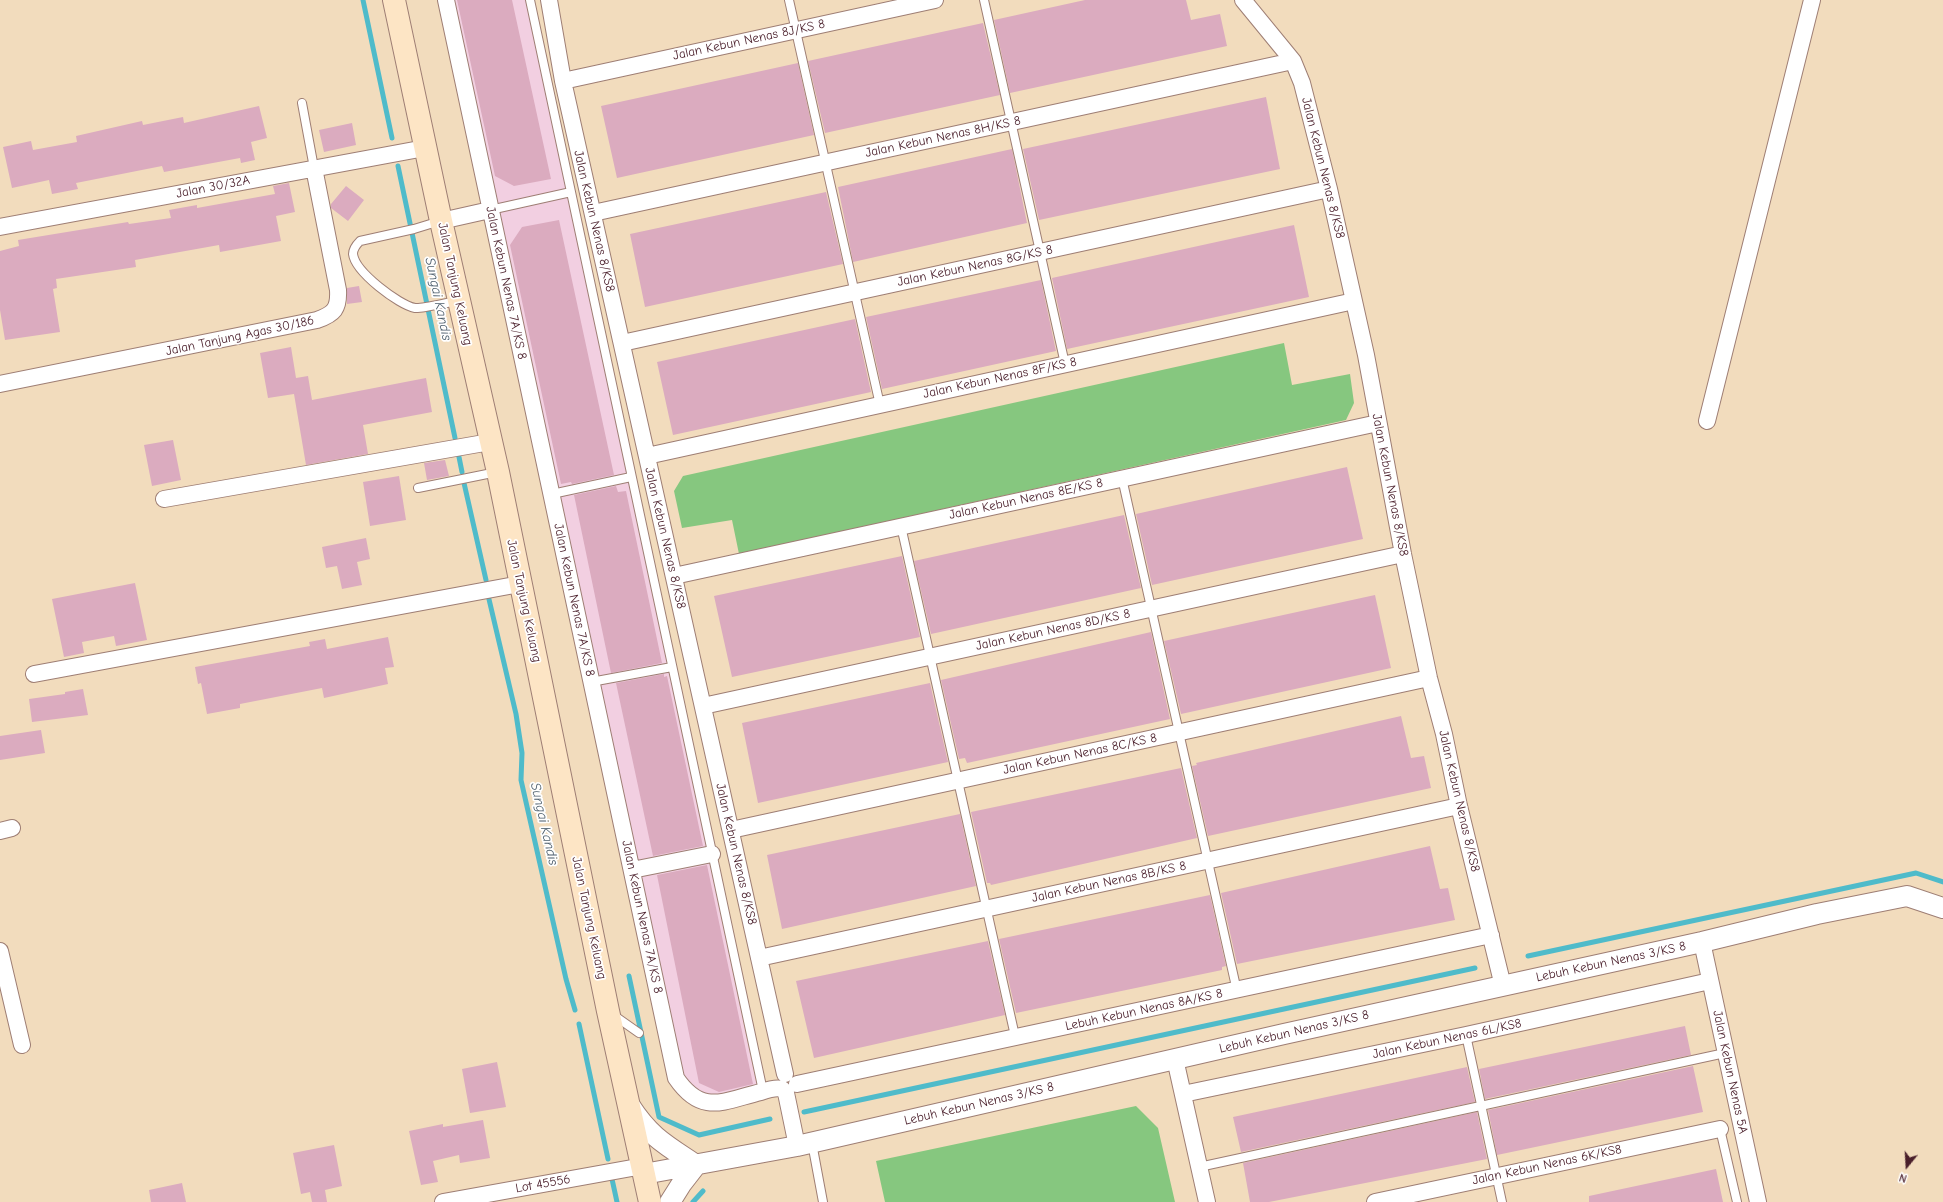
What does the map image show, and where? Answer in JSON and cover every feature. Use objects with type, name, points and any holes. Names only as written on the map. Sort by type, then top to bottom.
[{"type":"main road","name":"Jalan Tanjung Keluang","points":[[394,0],[441,221],[448,302],[498,472],[608,1011],[650,1202]]},
{"type":"street","name":"Jalan Kebun Nenas 7A/KS 8","points":[[446,0],[676,1078],[682,1087],[700,1102],[716,1104],[790,1084]]},
{"type":"street","name":"Jalan Kebun Nenas 8/KS8","points":[[549,0],[563,81],[759,958],[804,1144]]},
{"type":"street","name":"Jalan Kebun Nenas 8J/KS 8","points":[[563,81],[935,0]]},
{"type":"street","name":"Jalan Kebun Nenas 8/KS8","points":[[1243,0],[1292,61],[1302,83],[1329,189],[1366,355],[1403,554],[1429,678],[1444,734],[1459,806],[1503,986]]},
{"type":"street","points":[[1707,421],[1812,0]]},
{"type":"street","name":"Jalan Kebun Nenas 8H/KS 8","points":[[593,213],[1292,61]]},
{"type":"street","name":"Jalan 30/32A","points":[[0,227],[425,148]]},
{"type":"street","name":"Jalan Tanjung Agas 30/186","points":[[0,384],[317,320],[329,316],[338,304],[338,290],[314,168]]},
{"type":"street","name":"Jalan Kebun Nenas 8G/KS 8","points":[[622,343],[1329,189]]},
{"type":"street","points":[[441,221],[490,210]]},
{"type":"street","name":"Jalan Kebun Nenas 8F/KS 8","points":[[647,456],[1354,301]]},
{"type":"street","name":"Jalan Kebun Nenas 8E/KS 8","points":[[674,576],[1378,423]]},
{"type":"street","points":[[164,499],[490,442]]},
{"type":"street","name":"Jalan Kebun Nenas 8D/KS 8","points":[[703,706],[1403,554]]},
{"type":"street","points":[[34,674],[520,584]]},
{"type":"street","name":"Jalan Kebun Nenas 8C/KS 8","points":[[731,830],[1429,678]]},
{"type":"street","name":"Jalan Kebun Nenas 8B/KS 8","points":[[759,958],[1459,806]]},
{"type":"street","points":[[632,870],[712,854]]},
{"type":"street","name":"Lebuh Kebun Nenas 3/KS 8","points":[[644,1170],[696,1165],[804,1144],[1174,1059],[1702,942],[1817,914],[1907,896],[1943,908]]},
{"type":"street","name":"Lebuh Kebun Nenas 8A/KS 8","points":[[790,1084],[1237,991],[1491,935]]},
{"type":"street","name":"Jalan Kebun Nenas 5A","points":[[1702,942],[1758,1202]]},
{"type":"street","points":[[0,951],[4,981],[22,1045]]},
{"type":"street","name":"Jalan Kebun Nenas 6L/KS8","points":[[1183,1094],[1466,1035],[1710,981]]},
{"type":"street","points":[[1174,1059],[1207,1202]]},
{"type":"street","points":[[630,1106],[642,1125],[651,1134],[696,1165],[670,1202]]},
{"type":"street","name":"Jalan Kebun Nenas 6K/KS8","points":[[1375,1202],[1720,1129]]},
{"type":"street","name":"Lot 45556","points":[[443,1202],[644,1170]]},
{"type":"lane","points":[[530,0],[763,1091]]},
{"type":"lane","points":[[789,0],[880,405]]},
{"type":"lane","points":[[984,0],[1065,364]]},
{"type":"lane","points":[[302,103],[314,168]]},
{"type":"lane","points":[[490,210],[571,192]]},
{"type":"lane","points":[[441,221],[414,229],[360,241],[355,246],[353,254],[356,263],[371,280],[404,305],[417,308],[448,302]]},
{"type":"lane","points":[[418,488],[498,472]]},
{"type":"lane","points":[[552,494],[632,477]]},
{"type":"lane","points":[[1122,478],[1237,991]]},
{"type":"lane","points":[[901,526],[1015,1036]]},
{"type":"lane","points":[[592,682],[672,667]]},
{"type":"lane","points":[[608,1011],[639,1033]]},
{"type":"lane","points":[[1466,1035],[1502,1202]]},
{"type":"lane","points":[[1199,1167],[1726,1053]]},
{"type":"lane","points":[[1720,1129],[1737,1202]]},
{"type":"lane","points":[[804,1144],[823,1202]]},
{"type":"shaded area","points":[[452,0],[526,0],[757,1086],[713,1098],[702,1096],[682,1075]]},
{"type":"green space","points":[[1284,343],[1292,385],[1350,374],[1354,403],[1346,420],[739,554],[732,520],[682,528],[674,491],[683,476]]},
{"type":"green space","points":[[1136,1106],[1158,1128],[1175,1202],[885,1202],[876,1161]]},
{"type":"building","points":[[457,0],[512,0],[551,179],[514,186],[495,176]]},
{"type":"building","points":[[1085,0],[1186,0],[1191,20],[1220,14],[1227,46],[1010,93],[994,20]]},
{"type":"building","points":[[983,23],[1000,95],[825,133],[808,61]]},
{"type":"building","points":[[798,63],[814,135],[617,178],[601,106]]},
{"type":"building","points":[[1266,97],[1280,169],[1039,220],[1023,149]]},
{"type":"building","points":[[259,106],[267,138],[251,142],[255,160],[241,163],[240,158],[164,172],[162,166],[76,183],[78,189],[52,194],[49,180],[12,188],[3,147],[31,141],[33,150],[77,142],[76,136],[142,121],[143,125],[183,117],[184,123]]},
{"type":"building","points":[[352,123],[356,145],[324,152],[319,130]]},
{"type":"building","points":[[1012,149],[1027,223],[853,262],[838,187]]},
{"type":"building","points":[[289,183],[295,212],[276,216],[281,241],[220,252],[219,245],[135,260],[136,267],[56,279],[57,288],[53,289],[60,332],[5,340],[0,310],[0,251],[19,246],[18,240],[128,222],[129,224],[171,218],[169,210],[197,205],[197,208],[275,194],[273,186]]},
{"type":"building","points":[[346,186],[364,200],[348,221],[331,208],[331,204]]},
{"type":"building","points":[[826,192],[843,264],[645,307],[630,234]]},
{"type":"building","points":[[559,220],[614,475],[572,484],[571,482],[561,484],[510,245],[522,227]]},
{"type":"building","points":[[1294,225],[1309,297],[1067,349],[1052,278]]},
{"type":"building","points":[[1041,280],[1056,351],[882,389],[866,317]]},
{"type":"building","points":[[359,286],[362,302],[347,304],[347,288]]},
{"type":"building","points":[[855,319],[871,392],[673,435],[657,362]]},
{"type":"building","points":[[291,347],[296,378],[308,376],[312,400],[426,378],[432,412],[363,425],[368,454],[306,465],[294,394],[268,398],[260,353]]},
{"type":"building","points":[[173,440],[181,480],[152,486],[144,445]]},
{"type":"building","points":[[445,460],[449,476],[427,480],[424,463]]},
{"type":"building","points":[[1347,467],[1363,539],[1152,585],[1136,514]]},
{"type":"building","points":[[399,476],[406,520],[370,526],[363,482]]},
{"type":"building","points":[[616,486],[618,492],[626,491],[662,663],[611,673],[574,495]]},
{"type":"building","points":[[1124,515],[1141,588],[931,634],[914,561]]},
{"type":"building","points":[[366,538],[370,559],[357,562],[362,585],[342,589],[337,566],[326,568],[322,547]]},
{"type":"building","points":[[902,556],[920,637],[732,677],[714,596]]},
{"type":"building","points":[[135,583],[147,640],[116,646],[114,636],[82,642],[84,653],[64,657],[52,599]]},
{"type":"building","points":[[1375,595],[1391,668],[1181,714],[1164,641]]},
{"type":"building","points":[[1151,632],[1170,719],[967,763],[965,758],[959,759],[941,680]]},
{"type":"building","points":[[388,637],[394,667],[385,668],[388,684],[324,698],[322,688],[240,704],[240,708],[207,714],[201,683],[198,684],[195,667],[310,646],[309,642],[325,639],[327,649]]},
{"type":"building","points":[[664,674],[664,677],[667,676],[703,846],[653,856],[616,683]]},
{"type":"building","points":[[930,683],[948,762],[758,803],[742,723]]},
{"type":"building","points":[[83,689],[88,715],[32,722],[29,699],[65,694],[65,692]]},
{"type":"building","points":[[1401,716],[1411,758],[1424,756],[1431,788],[1208,836],[1192,766],[1197,765],[1196,763]]},
{"type":"building","points":[[41,730],[45,753],[0,760],[0,736]]},
{"type":"building","points":[[1181,768],[1197,838],[991,885],[990,883],[987,883],[971,812]]},
{"type":"building","points":[[960,814],[976,886],[782,929],[767,855]]},
{"type":"building","points":[[1430,846],[1440,889],[1448,888],[1455,920],[1237,964],[1221,893]]},
{"type":"building","points":[[707,865],[753,1084],[719,1092],[699,1083],[657,875]]},
{"type":"building","points":[[1210,895],[1226,966],[1222,967],[1222,970],[1016,1013],[999,939]]},
{"type":"building","points":[[988,941],[1005,1015],[814,1058],[796,981]]},
{"type":"building","points":[[1685,1026],[1691,1055],[1485,1099],[1479,1069]]},
{"type":"building","points":[[497,1062],[506,1107],[470,1113],[462,1069]]},
{"type":"building","points":[[1693,1066],[1703,1112],[1497,1155],[1488,1110]]},
{"type":"building","points":[[1467,1067],[1475,1102],[1241,1152],[1233,1117]]},
{"type":"building","points":[[1477,1112],[1487,1159],[1269,1202],[1250,1202],[1243,1163]]},
{"type":"building","points":[[483,1120],[490,1158],[460,1163],[459,1155],[433,1161],[438,1182],[421,1185],[409,1131],[443,1124],[443,1127]]},
{"type":"building","points":[[334,1145],[342,1186],[325,1190],[327,1202],[312,1202],[310,1192],[301,1194],[293,1153]]},
{"type":"building","points":[[1716,1169],[1723,1202],[1589,1202],[1589,1196]]},
{"type":"building","points":[[182,1183],[186,1202],[151,1202],[149,1190]]},
{"type":"waterway","name":"Sungai Kandis","points":[[363,0],[392,138]]},
{"type":"waterway","name":"Sungai Kandis","points":[[398,166],[455,438]]},
{"type":"waterway","name":"Sungai Kandis","points":[[458,452],[462,472]]},
{"type":"waterway","name":"Sungai Kandis","points":[[464,483],[486,580]]},
{"type":"waterway","name":"Sungai Kandis","points":[[488,595],[516,714],[522,753],[521,780],[566,979],[575,1010]]},
{"type":"waterway","points":[[1528,956],[1916,873],[1943,882]]},
{"type":"waterway","points":[[804,1112],[1475,968]]},
{"type":"waterway","points":[[629,976],[659,1117],[699,1135],[770,1119]]},
{"type":"waterway","name":"Sungai Kandis","points":[[579,1024],[608,1159]]},
{"type":"waterway","name":"Sungai Kandis","points":[[612,1179],[617,1202]]},
{"type":"waterway","points":[[693,1202],[703,1191]]}]
